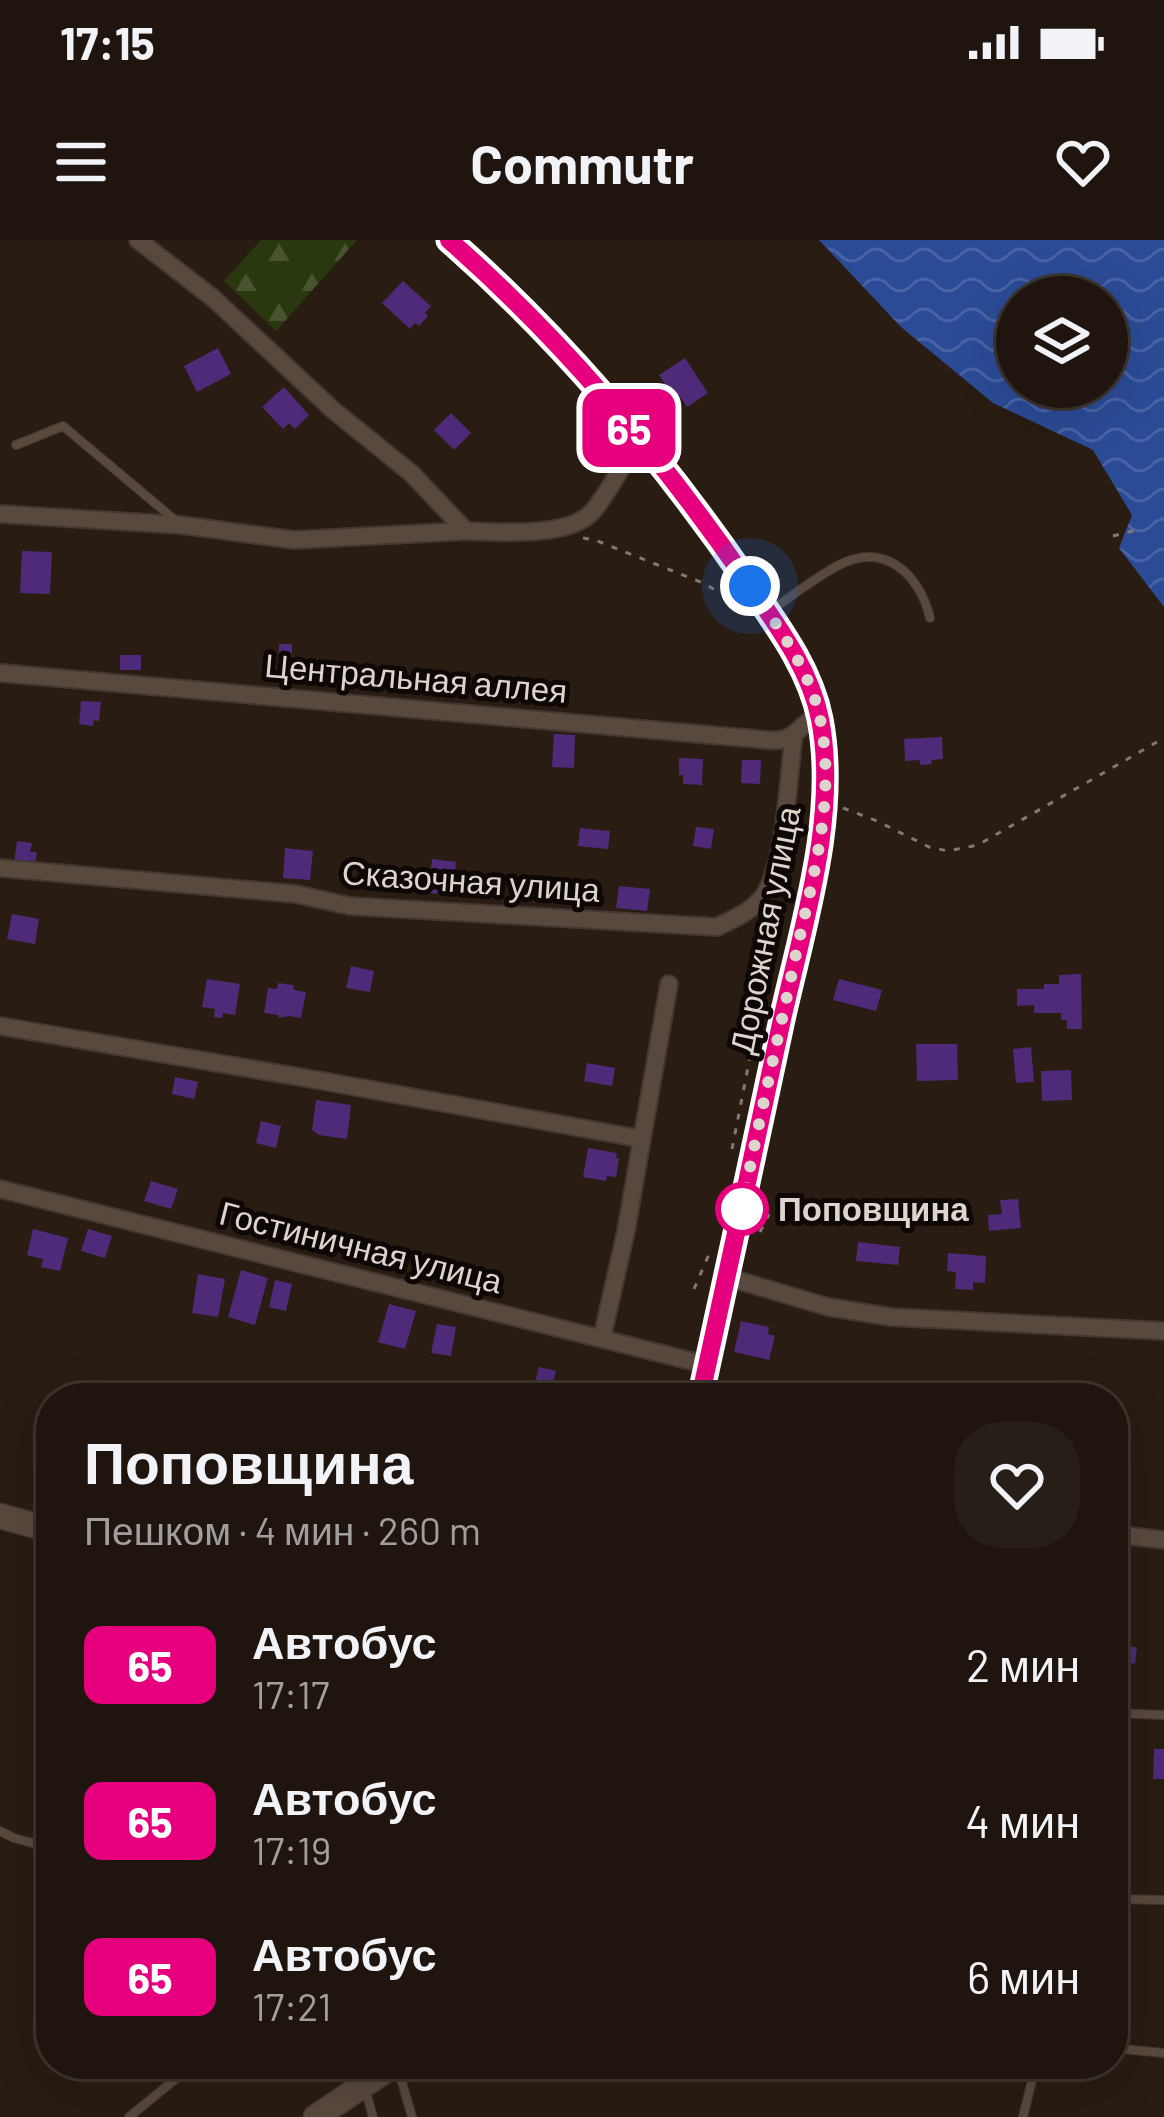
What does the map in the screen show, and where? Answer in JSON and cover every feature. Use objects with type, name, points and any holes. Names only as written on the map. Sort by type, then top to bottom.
[{"type":"main road","name":"Дорожная улица","points":[[449,240],[531,316],[640,440],[768,612],[801,666],[820,717],[825,799],[808,900],[703,1383]]},
{"type":"main road","points":[[0,1516],[36,1526]]},
{"type":"main road","points":[[316,2117],[373,2079]]},
{"type":"street","points":[[138,240],[213,298],[333,410],[411,473],[466,531]]},
{"type":"street","points":[[0,514],[181,525],[294,540],[540,532],[585,519],[640,440]]},
{"type":"street","name":"Центральная аллея","points":[[0,673],[757,739],[785,739],[794,734]]},
{"type":"street","points":[[794,734],[802,723],[820,717]]},
{"type":"street","name":"Сказочная улица","points":[[0,868],[296,894],[350,906],[717,927],[745,913],[764,896],[778,862],[794,734]]},
{"type":"street","points":[[602,1338],[626,1232],[669,984]]},
{"type":"street","points":[[0,1027],[642,1139]]},
{"type":"street","name":"Гостиничная улица","points":[[0,1189],[707,1365]]},
{"type":"street","points":[[727,1277],[829,1307],[891,1317],[1164,1331]]},
{"type":"street","points":[[1128,1536],[1164,1540]]},
{"type":"lane","points":[[16,445],[63,426],[181,525]]},
{"type":"lane","points":[[768,612],[839,565],[868,558],[907,572],[922,592],[930,618]]},
{"type":"lane","points":[[1128,1714],[1164,1715]]},
{"type":"lane","points":[[0,1831],[36,1844]]},
{"type":"lane","points":[[1128,1899],[1164,1900]]},
{"type":"lane","points":[[1128,2049],[1164,2053]]},
{"type":"lane","points":[[129,2117],[176,2079]]},
{"type":"lane","points":[[401,2079],[412,2117]]},
{"type":"lane","points":[[1023,2117],[1032,2079]]},
{"type":"lane","points":[[364,2085],[373,2117]]},
{"type":"path","points":[[1113,536],[1139,529]]},
{"type":"path","points":[[576,537],[595,540],[703,583],[740,604],[726,585]]},
{"type":"path","points":[[825,799],[929,847],[963,850],[1164,738]]},
{"type":"path","points":[[731,1153],[784,887]]},
{"type":"path","points":[[753,1244],[769,1214]]},
{"type":"path","points":[[694,1289],[716,1237]]},
{"type":"green space","points":[[261,240],[357,240],[276,331],[224,281]]},
{"type":"water","points":[[819,240],[1164,240],[1164,607],[1119,548],[1132,515],[1093,450],[1004,408],[1128,408],[1128,276],[996,276],[993,403],[901,327]]},
{"type":"building","points":[[403,281],[431,306],[419,326],[415,323],[410,329],[382,303]]},
{"type":"building","points":[[218,348],[231,374],[197,392],[184,366]]},
{"type":"building","points":[[685,358],[708,393],[687,407],[679,395],[674,398],[659,375]]},
{"type":"building","points":[[284,387],[309,415],[295,429],[289,423],[283,429],[262,407]]},
{"type":"building","points":[[451,413],[471,433],[454,450],[434,430]]},
{"type":"building","points":[[22,551],[52,552],[50,594],[20,593]]},
{"type":"building","points":[[279,644],[292,644],[292,669],[279,669]]},
{"type":"building","points":[[120,655],[141,655],[141,670],[120,670]]},
{"type":"building","points":[[81,701],[101,702],[99,721],[94,720],[93,726],[79,724]]},
{"type":"building","points":[[554,734],[575,735],[574,768],[552,767]]},
{"type":"building","points":[[942,737],[943,759],[920,765],[920,760],[905,761],[904,739]]},
{"type":"building","points":[[679,758],[703,759],[702,785],[683,784]]},
{"type":"building","points":[[742,760],[761,760],[760,784],[741,783]]},
{"type":"building","points":[[696,827],[714,829],[711,849],[693,846]]},
{"type":"building","points":[[580,828],[610,831],[608,849],[578,846]]},
{"type":"building","points":[[17,841],[32,843],[30,852],[37,852],[35,865],[14,863]]},
{"type":"building","points":[[285,848],[313,851],[310,880],[283,878]]},
{"type":"building","points":[[432,859],[456,862],[452,895],[428,893]]},
{"type":"building","points":[[619,886],[650,889],[647,911],[616,908]]},
{"type":"building","points":[[12,914],[39,919],[35,944],[7,939]]},
{"type":"building","points":[[351,966],[374,971],[370,992],[346,988]]},
{"type":"building","points":[[1081,974],[1082,1029],[1067,1029],[1061,1013],[1034,1013],[1034,1005],[1017,1006],[1017,989],[1044,989],[1044,984],[1059,984],[1059,975]]},
{"type":"building","points":[[207,979],[240,984],[235,1015],[214,1017],[215,1009],[202,1007]]},
{"type":"building","points":[[839,979],[882,990],[876,1011],[833,1000]]},
{"type":"building","points":[[278,983],[306,992],[301,1018],[264,1013],[268,988],[277,989]]},
{"type":"building","points":[[916,1044],[957,1044],[958,1080],[917,1081]]},
{"type":"building","points":[[1031,1047],[1034,1082],[1016,1083],[1013,1049]]},
{"type":"building","points":[[587,1063],[615,1068],[612,1086],[584,1081]]},
{"type":"building","points":[[1071,1070],[1072,1100],[1042,1101],[1041,1071]]},
{"type":"building","points":[[175,1077],[198,1082],[194,1099],[172,1094]]},
{"type":"building","points":[[316,1100],[351,1105],[347,1139],[312,1130]]},
{"type":"building","points":[[261,1121],[281,1126],[276,1148],[256,1143]]},
{"type":"building","points":[[588,1148],[617,1153],[616,1177],[607,1176],[606,1181],[583,1177]]},
{"type":"building","points":[[151,1181],[178,1189],[171,1209],[144,1201]]},
{"type":"building","points":[[1018,1199],[1021,1228],[989,1231],[988,1215],[1002,1214],[1000,1200]]},
{"type":"building","points":[[33,1229],[68,1238],[60,1271],[41,1267],[43,1259],[27,1255]]},
{"type":"building","points":[[88,1229],[112,1236],[105,1258],[81,1251]]},
{"type":"building","points":[[858,1242],[900,1247],[898,1265],[856,1261]]},
{"type":"building","points":[[948,1253],[986,1256],[985,1283],[973,1282],[973,1290],[955,1289],[956,1272],[947,1271]]},
{"type":"building","points":[[241,1270],[268,1278],[255,1325],[228,1317]]},
{"type":"building","points":[[198,1274],[225,1279],[218,1317],[192,1313]]},
{"type":"building","points":[[275,1280],[292,1284],[286,1311],[269,1307]]},
{"type":"building","points":[[389,1304],[416,1311],[405,1349],[378,1342]]},
{"type":"building","points":[[741,1321],[769,1327],[768,1334],[775,1336],[769,1360],[734,1352]]},
{"type":"building","points":[[437,1324],[456,1327],[451,1356],[431,1353]]},
{"type":"building","points":[[539,1367],[556,1371],[553,1383],[535,1383]]},
{"type":"building","points":[[1128,1646],[1137,1647],[1135,1664],[1131,1663],[1129,1683]]},
{"type":"building","points":[[1154,1749],[1164,1749],[1164,1779],[1153,1779]]},
{"type":"bus line","name":"65","points":[[449,240],[582,371],[697,513],[784,636],[808,681],[820,717],[826,771],[816,862],[703,1383]]},
{"type":"place","name":"Поповщина","points":[[742,1209]]},
{"type":"route","points":[[742,1209],[816,862],[826,771],[820,717],[808,681],[750,586]]}]
